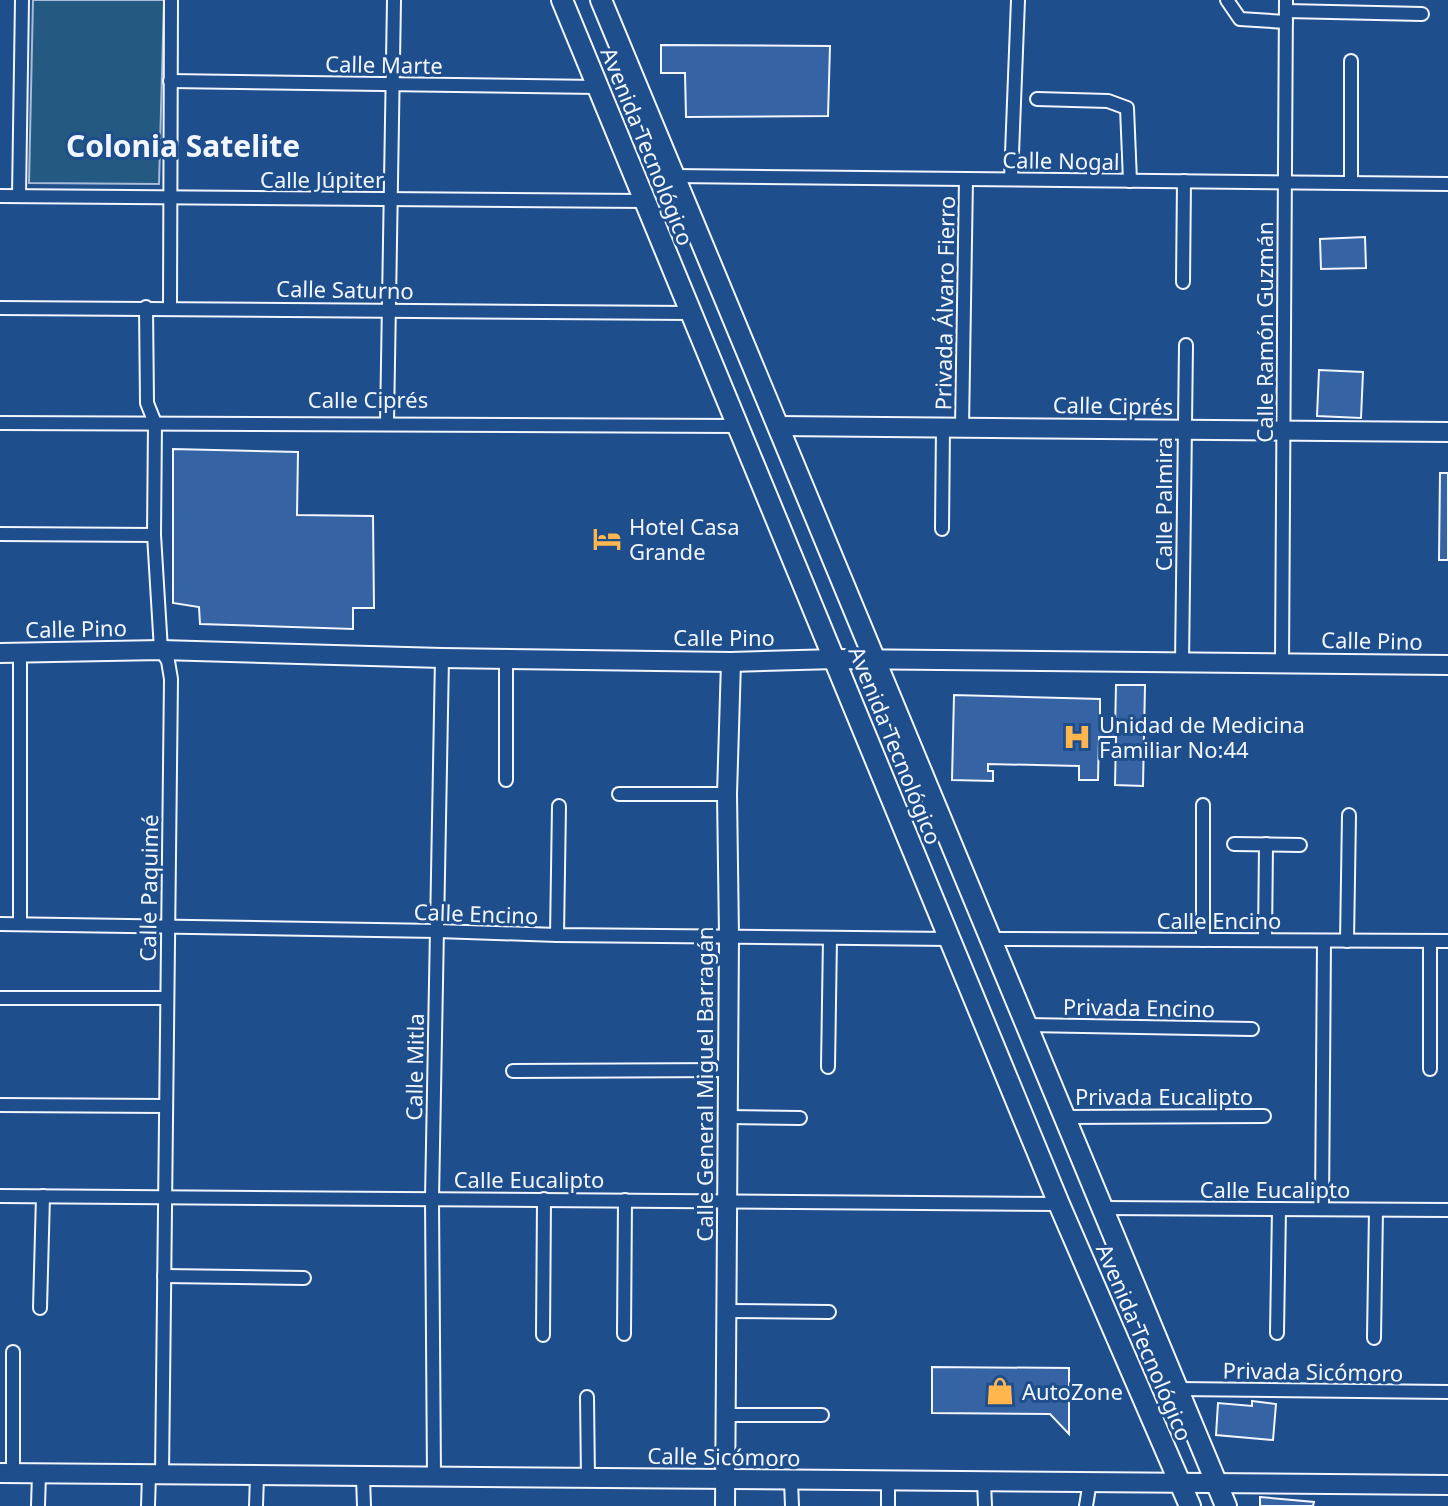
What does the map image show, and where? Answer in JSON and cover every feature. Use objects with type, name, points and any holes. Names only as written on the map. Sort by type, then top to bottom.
[{"type":"main road","name":"Avenida Tecnológico","points":[[562,0],[1059,1204],[1190,1506]]},
{"type":"main road","name":"Avenida Tecnológico","points":[[601,0],[1226,1506]]},
{"type":"street","points":[[19,196],[22,0]]},
{"type":"street","points":[[170,308],[171,0]]},
{"type":"street","points":[[387,423],[394,0]]},
{"type":"street","points":[[1011,179],[1018,0]]},
{"type":"street","points":[[1227,0],[1240,19],[1286,11],[1422,14]]},
{"type":"street","name":"Calle Ramón Guzmán","points":[[1282,663],[1286,11]]},
{"type":"street","points":[[1351,61],[1351,183]]},
{"type":"street","name":"Calle Marte","points":[[170,81],[598,87]]},
{"type":"street","points":[[1037,99],[1108,101],[1127,108],[1130,181]]},
{"type":"street","name":"Calle Nogal","points":[[674,176],[1448,184]]},
{"type":"street","name":"Privada Álvaro Fierro","points":[[942,529],[953,427],[966,179]]},
{"type":"street","points":[[1183,282],[1184,181]]},
{"type":"street","name":"Calle Júpiter","points":[[0,196],[644,201]]},
{"type":"street","name":"Calle Paquimé","points":[[146,307],[147,403],[155,423],[154,535],[161,650],[168,661],[171,679],[164,1276],[155,1475],[148,1506]]},
{"type":"street","name":"Calle Saturno","points":[[0,308],[690,313]]},
{"type":"street","name":"Calle Palmira","points":[[1182,663],[1186,345]]},
{"type":"street","name":"Calle Ciprés","points":[[0,423],[736,426]]},
{"type":"street","name":"Calle Ciprés","points":[[778,426],[1448,432]]},
{"type":"street","points":[[0,534],[154,535]]},
{"type":"street","name":"Calle Pino","points":[[0,653],[161,650],[731,662],[836,659],[1448,665]]},
{"type":"street","points":[[20,653],[20,924]]},
{"type":"street","name":"Calle Mitla","points":[[434,1477],[432,1199],[442,658]]},
{"type":"street","points":[[506,659],[506,780]]},
{"type":"street","name":"Calle General Miguel Barragán","points":[[725,1506],[729,1070],[727,794],[731,662]]},
{"type":"street","points":[[619,794],[727,794]]},
{"type":"street","points":[[1203,805],[1203,940]]},
{"type":"street","points":[[557,935],[559,806]]},
{"type":"street","points":[[1347,941],[1349,815]]},
{"type":"street","points":[[1234,844],[1300,845]]},
{"type":"street","points":[[1265,940],[1266,844]]},
{"type":"street","name":"Calle Encino","points":[[0,924],[950,939]]},
{"type":"street","points":[[828,1067],[830,938]]},
{"type":"street","name":"Calle Encino","points":[[991,939],[1448,941]]},
{"type":"street","points":[[1322,1209],[1324,941]]},
{"type":"street","points":[[1430,941],[1430,1069]]},
{"type":"street","points":[[0,998],[167,998]]},
{"type":"street","name":"Privada Encino","points":[[1027,1025],[1252,1029]]},
{"type":"street","points":[[513,1071],[729,1070]]},
{"type":"street","points":[[0,1105],[166,1106]]},
{"type":"street","name":"Privada Eucalipto","points":[[1064,1117],[1264,1116]]},
{"type":"street","points":[[728,1117],[800,1118]]},
{"type":"street","name":"Calle Eucalipto","points":[[0,1196],[1059,1204]]},
{"type":"street","points":[[40,1308],[43,1196]]},
{"type":"street","points":[[543,1335],[544,1199]]},
{"type":"street","points":[[624,1334],[625,1200]]},
{"type":"street","name":"Calle Eucalipto","points":[[1102,1208],[1448,1210]]},
{"type":"street","points":[[1277,1333],[1279,1209]]},
{"type":"street","points":[[1374,1338],[1376,1210]]},
{"type":"street","points":[[164,1276],[304,1278]]},
{"type":"street","points":[[727,1311],[829,1312]]},
{"type":"street","points":[[7,1473],[13,1352]]},
{"type":"street","name":"Privada Sicómoro","points":[[1177,1389],[1448,1392]]},
{"type":"street","points":[[587,1397],[588,1479]]},
{"type":"street","points":[[726,1415],[822,1415]]},
{"type":"street","name":"Calle Sicómoro","points":[[7,1473],[1448,1485]]},
{"type":"street","points":[[38,1506],[39,1474]]},
{"type":"street","points":[[256,1506],[257,1476]]},
{"type":"street","points":[[363,1477],[364,1506]]},
{"type":"street","points":[[791,1481],[792,1506]]},
{"type":"street","points":[[1086,1506],[1090,1481]]},
{"type":"street","points":[[888,1482],[888,1506]]},
{"type":"street","points":[[984,1482],[985,1506]]},
{"type":"shaded area","points":[[33,0],[164,0],[159,184],[29,183]]},
{"type":"building","points":[[661,45],[830,46],[828,116],[686,117],[685,73],[661,73]]},
{"type":"building","points":[[1365,237],[1366,268],[1321,269],[1320,239]]},
{"type":"building","points":[[1319,370],[1363,372],[1361,418],[1317,416]]},
{"type":"building","points":[[173,449],[298,452],[297,515],[373,516],[374,608],[353,608],[353,629],[200,624],[199,607],[173,603]]},
{"type":"building","points":[[1440,473],[1448,473],[1448,560],[1439,560]]},
{"type":"building","points":[[1116,685],[1145,685],[1143,786],[1115,785],[1116,737],[1099,737],[1098,780],[1079,780],[1079,766],[988,764],[988,771],[993,771],[993,781],[952,780],[954,695],[1100,699],[1100,731],[1115,732]]},
{"type":"building","name":"AutoZone","points":[[932,1367],[1069,1368],[1069,1434],[1050,1414],[932,1413]]},
{"type":"building","points":[[1252,1401],[1276,1404],[1273,1440],[1216,1435],[1218,1403],[1252,1406]]},
{"type":"building","points":[[1260,1497],[1314,1502],[1313,1506],[1260,1506]]},
{"type":"place","name":"Hotel Casa Grande","points":[[607,539]]},
{"type":"place","name":"Unidad de Medicina Familiar No:44","points":[[1077,737]]},
{"type":"place","name":"AutoZone","points":[[1000,1391]]},
{"type":"district","name":"Colonia Satelite","points":[[183,145]]}]
